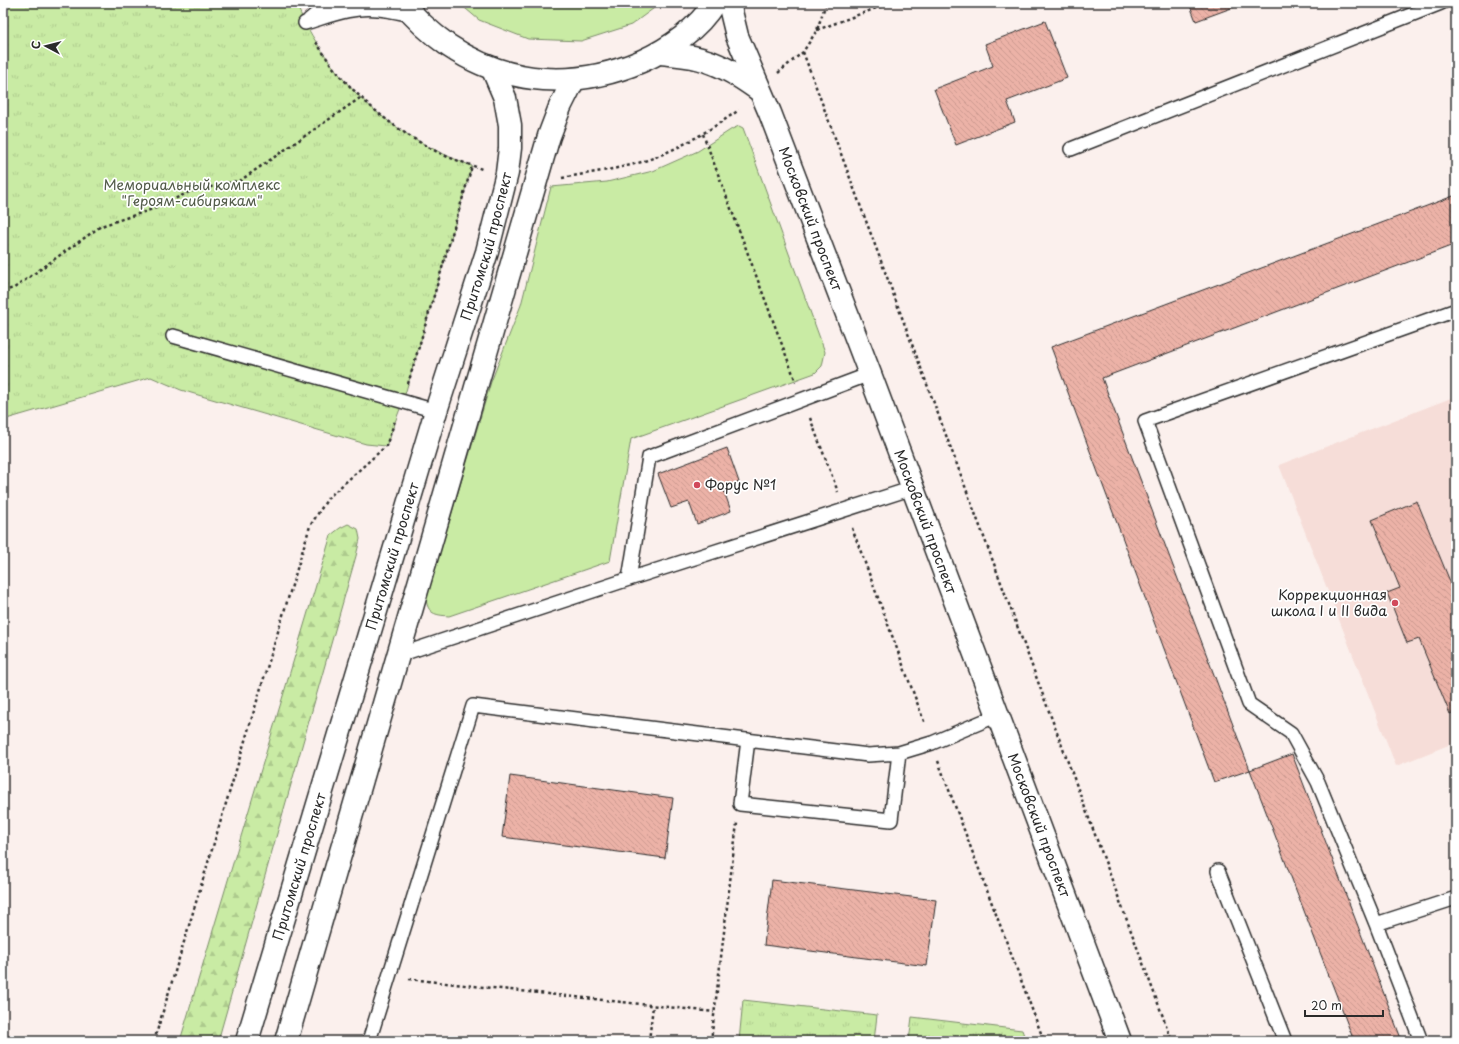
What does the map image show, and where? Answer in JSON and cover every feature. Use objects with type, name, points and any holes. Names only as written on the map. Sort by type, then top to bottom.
[{"type":"main road","points":[[408,9],[437,38],[463,55],[493,70],[521,77],[546,80],[574,79],[606,74],[660,53],[686,34],[709,11],[714,3]]},
{"type":"main road","name":"Московский проспект","points":[[729,3],[737,36],[770,113],[870,374],[1120,1041]]},
{"type":"main road","points":[[660,53],[685,56],[707,61],[731,72],[760,90]]},
{"type":"main road","name":"Притомский проспект","points":[[247,1041],[436,412],[486,252],[507,173],[510,148],[510,125],[505,98],[493,70]]},
{"type":"main road","points":[[286,1041],[549,136],[560,107],[574,79]]},
{"type":"lane","points":[[329,3],[305,23],[343,11],[360,9],[408,9]]},
{"type":"lane","points":[[1071,149],[1440,3]]},
{"type":"lane","points":[[1421,1041],[1376,924],[1318,782],[1292,733],[1249,704],[1145,421],[1456,310]]},
{"type":"lane","points":[[173,336],[436,412]]},
{"type":"lane","points":[[630,579],[649,457],[870,374]]},
{"type":"lane","points":[[399,655],[913,488]]},
{"type":"lane","points":[[369,1041],[473,706],[868,755],[899,753],[932,743],[998,715]]},
{"type":"lane","points":[[748,740],[740,804],[891,820],[899,753]]},
{"type":"lane","points":[[1218,871],[1285,1041]]},
{"type":"lane","points":[[1376,924],[1456,898]]},
{"type":"path","points":[[776,75],[803,52],[817,30],[826,3]]},
{"type":"path","points":[[817,30],[890,3]]},
{"type":"path","points":[[316,42],[336,71],[360,98],[387,121],[417,141],[448,157],[482,169]]},
{"type":"path","points":[[803,52],[1172,1041]]},
{"type":"path","points":[[3,291],[14,288],[101,226],[156,208],[189,192],[241,180],[360,98]]},
{"type":"path","points":[[556,179],[639,162],[674,149],[703,134],[739,110]]},
{"type":"path","points":[[703,134],[1044,1041]]},
{"type":"path","points":[[154,1041],[310,526],[328,498],[386,446],[402,401],[472,166]]},
{"type":"path","points":[[711,1041],[740,804]]},
{"type":"path","points":[[389,977],[714,1012]]},
{"type":"path","points":[[649,1041],[653,1006]]},
{"type":"shaded area","name":"Коррекционная школа I и II вида","points":[[1456,396],[1456,742],[1396,766],[1279,465]]},
{"type":"green space","name":"Мемориальный комплекс \"Героям-сибирякам\"","points":[[3,3],[296,3],[308,29],[324,54],[338,73],[371,107],[408,135],[450,157],[472,166],[403,401],[386,446],[366,444],[181,390],[151,377],[3,420]]},
{"type":"green space","points":[[459,3],[661,3],[631,25],[581,41],[528,39],[479,20]]},
{"type":"green space","points":[[739,126],[743,128],[825,352],[822,366],[815,373],[631,439],[610,561],[449,616],[433,613],[428,608],[426,599],[491,382],[521,305],[551,187],[607,182],[653,171],[698,151]]},
{"type":"green space","points":[[348,524],[358,529],[360,539],[356,556],[218,1041],[180,1041],[331,535]]},
{"type":"green space","points":[[743,1000],[877,1015],[874,1041],[739,1041]]},
{"type":"green space","points":[[912,1017],[1022,1030],[1026,1041],[909,1041]]},
{"type":"building","points":[[1189,3],[1245,3],[1196,21]]},
{"type":"building","points":[[1045,21],[1067,78],[1007,101],[1015,122],[956,145],[934,89],[993,66],[985,44]]},
{"type":"building","points":[[1456,195],[1456,244],[1102,378],[1250,770],[1214,782],[1051,347]]},
{"type":"building","name":"Форус №1","points":[[727,448],[739,482],[723,488],[731,511],[697,524],[689,502],[671,508],[658,474]]},
{"type":"building","points":[[1417,501],[1456,596],[1456,711],[1450,714],[1419,639],[1407,643],[1387,593],[1400,588],[1372,520]]},
{"type":"building","points":[[1292,754],[1402,1041],[1354,1041],[1250,770]]},
{"type":"building","points":[[510,776],[673,798],[665,858],[502,837]]},
{"type":"building","points":[[772,880],[936,900],[927,966],[764,945]]},
{"type":"place","name":"Форус №1","points":[[697,485]]},
{"type":"place","name":"Коррекционная школа I и II вида","points":[[1395,603]]}]
